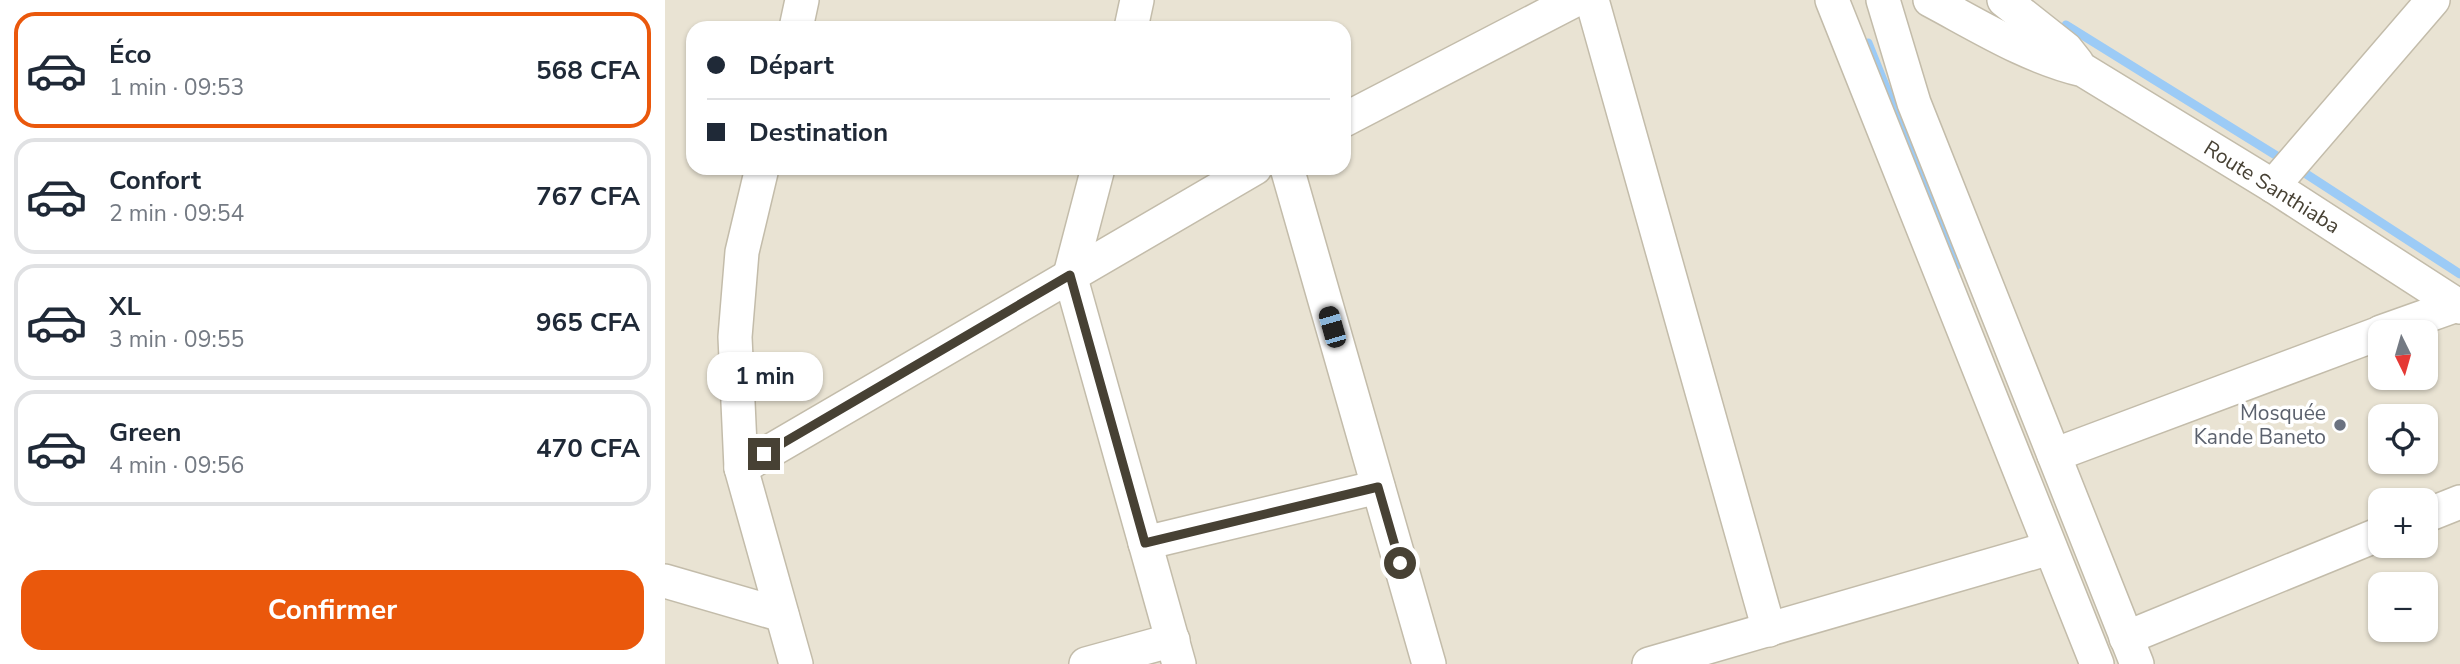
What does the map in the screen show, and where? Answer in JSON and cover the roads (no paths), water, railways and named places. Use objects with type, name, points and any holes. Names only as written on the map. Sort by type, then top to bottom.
[{"type":"street","points":[[798,21],[802,0]]},
{"type":"street","points":[[1132,21],[1137,0]]},
{"type":"street","points":[[1351,116],[1575,0]]},
{"type":"street","points":[[1592,0],[1769,630]]},
{"type":"street","points":[[1832,0],[2097,664]]},
{"type":"street","points":[[1883,0],[1914,103],[2131,651],[2368,540]]},
{"type":"street","name":"Route Santhiaba","points":[[1930,0],[2057,64],[2083,70],[2273,186],[2458,306]]},
{"type":"street","name":"Route Santhiaba","points":[[2004,0],[2066,49],[2083,70]]},
{"type":"street","points":[[2273,186],[2433,0]]},
{"type":"street","points":[[760,175],[742,252],[734,337],[741,468],[796,664]]},
{"type":"street","points":[[1086,664],[1176,652],[1070,275],[1096,175]]},
{"type":"street","points":[[741,468],[1243,175]]},
{"type":"street","points":[[1289,175],[1429,664]]},
{"type":"street","points":[[2418,320],[2458,306]]},
{"type":"street","points":[[2054,455],[2368,338]]},
{"type":"street","points":[[1145,543],[1378,487]]},
{"type":"street","points":[[2438,511],[2460,502]]},
{"type":"street","points":[[1649,664],[1721,654],[1769,630],[2050,548]]},
{"type":"street","points":[[665,581],[782,615]]},
{"type":"waterway","points":[[2066,25],[2285,161]]},
{"type":"waterway","points":[[1868,43],[1957,265]]},
{"type":"waterway","points":[[2297,168],[2460,274]]},
{"type":"place","name":"Mosquée Kande Baneto","points":[[2340,425]]}]
